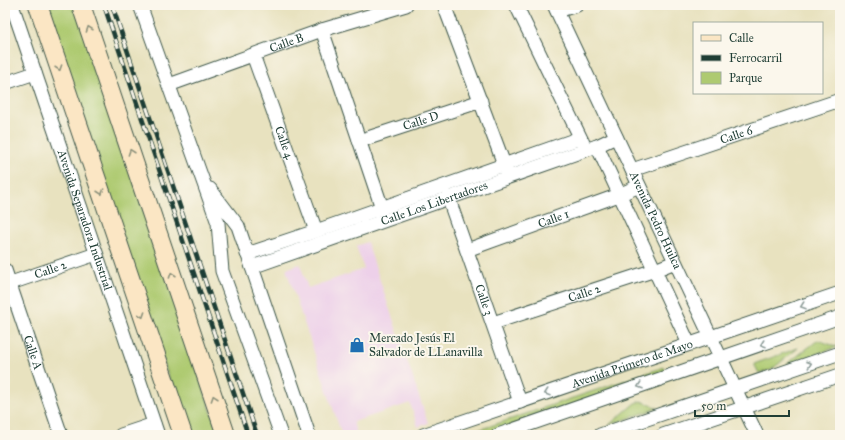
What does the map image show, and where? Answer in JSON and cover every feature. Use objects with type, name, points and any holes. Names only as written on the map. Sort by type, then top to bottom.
[{"type":"main road","name":"Avenida Separadora Industrial","points":[[38,5],[183,435]]},
{"type":"main road","points":[[81,5],[226,435]]},
{"type":"street","name":"Avenida Separadora Industrial","points":[[12,5],[156,429]]},
{"type":"street","points":[[140,5],[218,223],[222,271],[281,435]]},
{"type":"street","name":"Calle B","points":[[169,85],[322,30],[372,10],[406,5]]},
{"type":"street","points":[[444,5],[482,101],[507,170]]},
{"type":"street","points":[[516,5],[588,144],[619,194],[689,344]]},
{"type":"street","points":[[555,8],[577,5]]},
{"type":"street","name":"Avenida Pedro Huilca","points":[[555,8],[757,435]]},
{"type":"street","points":[[322,30],[382,208]]},
{"type":"street","name":"Calle 4","points":[[253,55],[316,231]]},
{"type":"street","points":[[5,82],[35,73]]},
{"type":"street","name":"Calle 6","points":[[632,170],[840,100]]},
{"type":"street","name":"Calle D","points":[[359,140],[482,101]]},
{"type":"street","name":"Calle Los Libertadores","points":[[247,254],[382,208],[588,144],[616,137]]},
{"type":"street","name":"Calle Los Libertadores","points":[[252,268],[448,198],[507,170]]},
{"type":"street","points":[[202,178],[238,226],[309,435]]},
{"type":"street","name":"Calle 1","points":[[467,250],[639,186]]},
{"type":"street","name":"Calle 3","points":[[448,198],[520,402]]},
{"type":"street","name":"Calle 2","points":[[7,284],[96,254]]},
{"type":"street","name":"Calle 2","points":[[493,323],[655,270],[675,262]]},
{"type":"street","name":"Calle A","points":[[5,270],[7,284],[61,435]]},
{"type":"street","name":"Avenida Primero de Mayo","points":[[424,435],[840,293]]},
{"type":"street","name":"Avenida Primero de Mayo","points":[[498,435],[840,317]]},
{"type":"street","points":[[600,435],[840,353]]},
{"type":"street","points":[[663,435],[840,375]]},
{"type":"street","points":[[121,435],[156,429]]},
{"type":"shaded area","name":"Mercado Jesús El Salvador de LLanavilla","points":[[367,242],[428,423],[418,427],[410,403],[353,422],[357,435],[342,435],[286,269],[300,264],[308,288],[364,269],[356,246]]},
{"type":"green space","points":[[45,5],[75,5],[219,435],[188,435]]},
{"type":"green space","points":[[818,340],[837,347],[787,364]]},
{"type":"green space","points":[[798,348],[771,370],[759,373],[754,364]]},
{"type":"green space","points":[[664,367],[667,376],[489,435],[464,435]]},
{"type":"green space","points":[[641,401],[658,408],[609,425],[635,403]]},
{"type":"railway","points":[[104,5],[248,435]]},
{"type":"railway","points":[[112,5],[257,435]]},
{"type":"place","name":"Mercado Jesús El Salvador de LLanavilla","points":[[357,345]]}]
